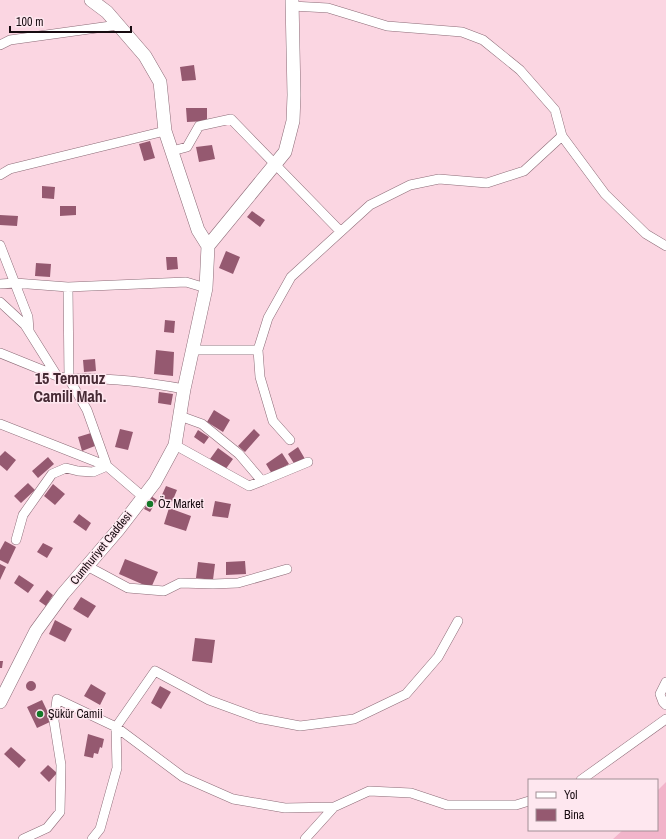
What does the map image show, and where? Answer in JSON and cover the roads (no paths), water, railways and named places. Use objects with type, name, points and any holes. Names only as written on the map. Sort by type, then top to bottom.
[{"type":"street","points":[[91,0],[107,12],[145,56],[160,82],[165,131],[198,230],[208,246],[285,152],[293,121],[295,80],[292,3],[328,8],[387,26],[462,32],[483,40],[520,70],[555,110],[562,136],[605,194],[646,234],[666,246]]},
{"type":"street","points":[[0,45],[10,40],[118,25]]},
{"type":"street","points":[[172,151],[187,147],[199,126],[231,119],[274,165],[340,231]]},
{"type":"street","points":[[0,175],[10,169],[165,131]]},
{"type":"street","points":[[290,440],[273,421],[260,377],[258,350],[268,318],[291,277],[370,204],[410,185],[439,179],[487,183],[524,172],[562,136]]},
{"type":"street","name":"Cumhuriyet Caddesi","points":[[0,702],[4,687],[36,631],[63,594],[118,530],[154,482],[174,445],[184,389],[206,288],[208,246]]},
{"type":"street","points":[[1,253],[15,283],[28,317],[29,332]]},
{"type":"street","points":[[0,284],[15,283],[68,287],[186,282],[206,288]]},
{"type":"street","points":[[68,287],[69,379],[87,410],[107,466]]},
{"type":"street","points":[[0,302],[21,321],[57,376]]},
{"type":"street","points":[[192,350],[258,350]]},
{"type":"street","points":[[0,353],[57,376],[69,379],[95,377],[184,389]]},
{"type":"street","points":[[180,416],[202,424],[239,454],[262,482]]},
{"type":"street","points":[[0,424],[107,466],[142,496]]},
{"type":"street","points":[[174,445],[249,486],[308,462]]},
{"type":"street","points":[[16,540],[23,515],[52,474],[66,468],[78,471],[93,472],[107,466]]},
{"type":"street","points":[[87,566],[128,588],[164,591],[180,583],[238,583],[286,569]]},
{"type":"street","points":[[92,839],[100,830],[117,768],[116,727],[155,671],[209,700],[258,718],[300,726],[354,719],[406,694],[438,657],[458,621]]},
{"type":"street","points":[[666,682],[660,694],[666,705]]},
{"type":"street","points":[[23,839],[47,828],[60,812],[61,765],[54,721],[57,699],[116,727],[183,777],[233,799],[285,808],[334,807]]},
{"type":"street","points":[[582,779],[666,719]]},
{"type":"street","points":[[305,839],[334,807],[369,791],[411,793],[447,805],[516,805],[528,800]]},
{"type":"place","name":"Öz Market","points":[[150,504]]},
{"type":"place","name":"Şükür Camii","points":[[40,714]]},
{"type":"district","name":"15 Temmuz Camili Mah.","points":[[70,387]]}]
